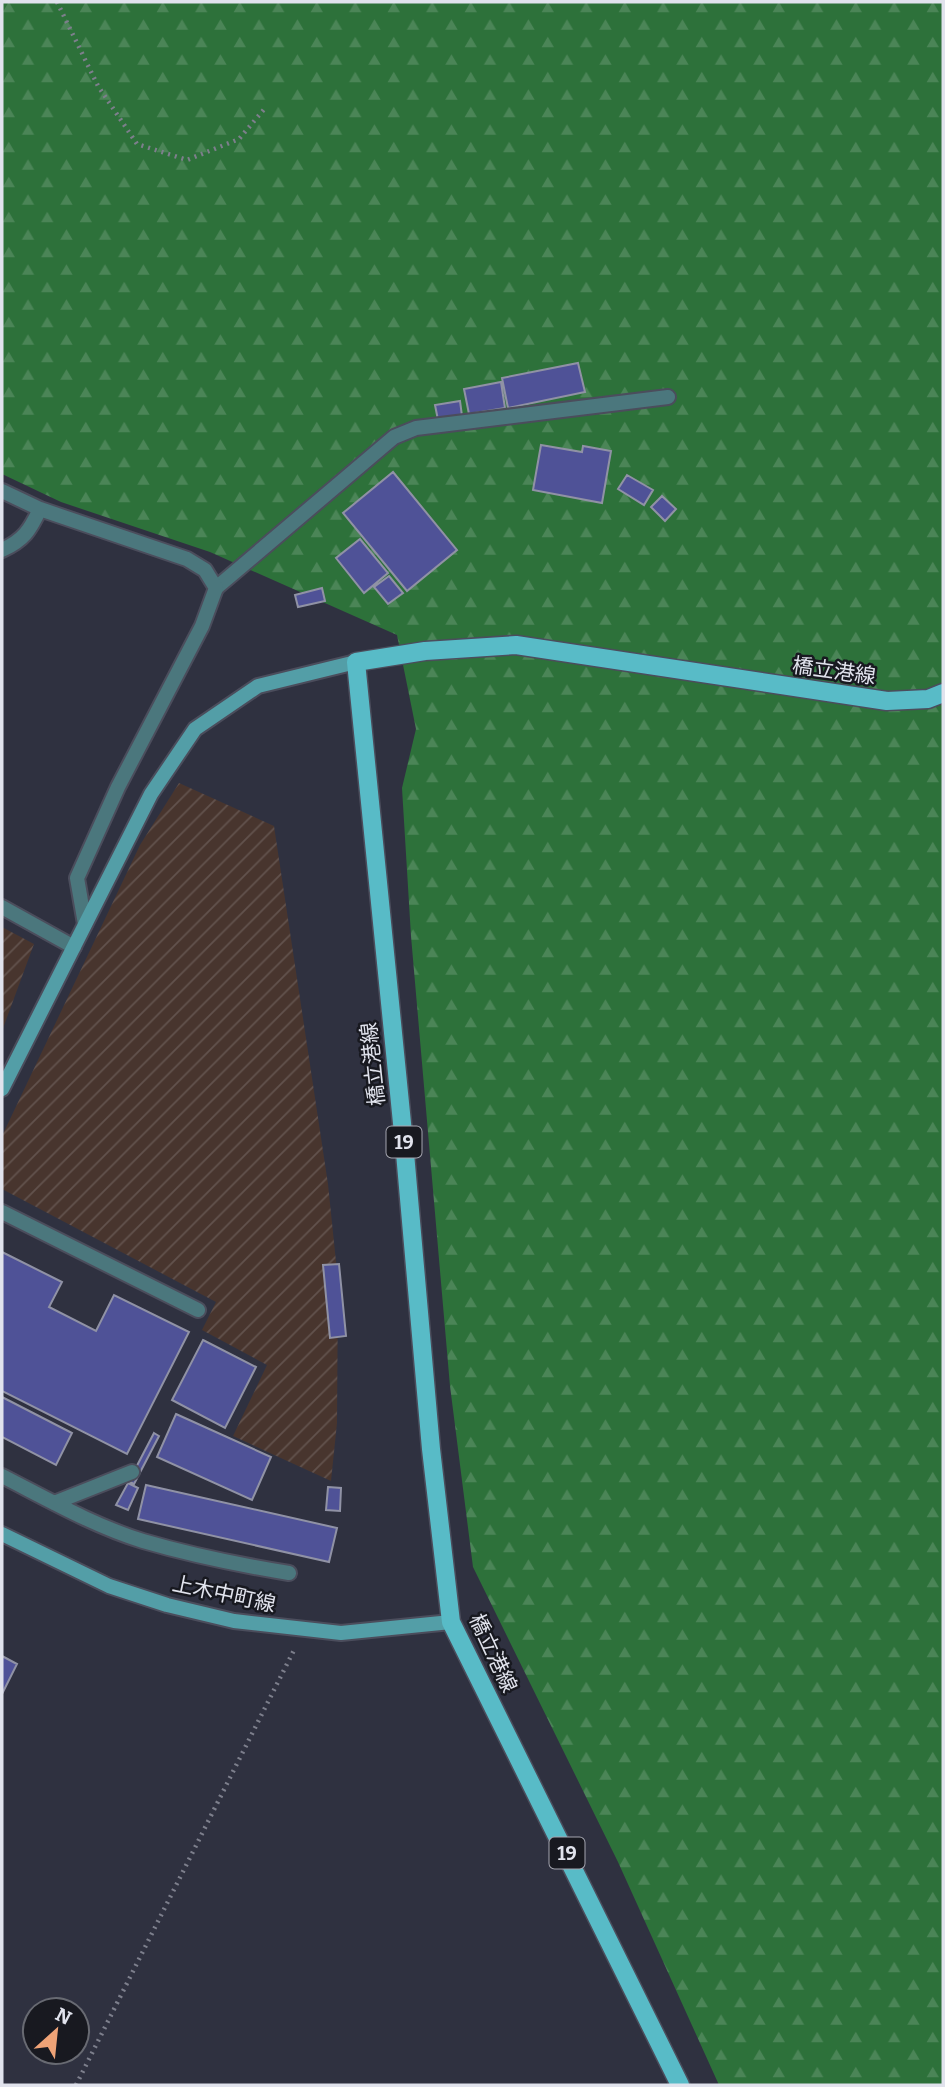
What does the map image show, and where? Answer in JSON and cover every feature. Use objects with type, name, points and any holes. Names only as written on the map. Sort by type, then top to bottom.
[{"type":"main road","name":"橋立港線","points":[[680,2085],[451,1622],[431,1449],[405,1153],[356,662],[425,651],[516,645],[887,701],[928,699],[943,693]]},
{"type":"street","points":[[85,924],[77,878],[118,787],[202,626],[216,588],[394,437],[416,428],[668,397]]},
{"type":"street","points":[[2,491],[40,509],[187,559],[205,570],[216,588]]},
{"type":"street","points":[[2,550],[20,542],[27,535],[40,509]]},
{"type":"street","points":[[2,1089],[151,794],[195,729],[258,685],[356,662]]},
{"type":"street","points":[[2,907],[74,947]]},
{"type":"street","points":[[2,1212],[198,1310]]},
{"type":"street","points":[[54,1503],[132,1472]]},
{"type":"street","points":[[2,1476],[54,1503],[141,1540],[232,1563],[289,1573]]},
{"type":"street","name":"上木中町線","points":[[2,1534],[109,1586],[167,1605],[234,1621],[341,1633],[451,1622]]},
{"type":"path","points":[[57,2],[98,86],[137,144],[187,160],[239,139],[265,107]]},
{"type":"path","points":[[76,2085],[304,1630]]},
{"type":"shaded area","points":[[179,783],[274,826],[328,1184],[338,1281],[337,1423],[331,1481],[233,1436],[267,1365],[202,1330],[216,1302],[2,1189],[2,1136],[140,845]]},
{"type":"shaded area","points":[[2,927],[34,944],[2,1031]]},
{"type":"green space","points":[[2,2],[943,2],[943,2085],[719,2085],[618,1862],[473,1567],[450,1386],[411,936],[402,788],[416,729],[397,635],[210,552],[61,502],[2,474]]},
{"type":"building","points":[[578,363],[585,392],[508,408],[502,378]]},
{"type":"building","points":[[501,382],[505,408],[469,414],[464,389]]},
{"type":"building","points":[[460,401],[462,416],[438,420],[435,405]]},
{"type":"building","points":[[541,445],[582,452],[583,446],[611,451],[602,503],[533,490]]},
{"type":"building","points":[[393,472],[457,550],[407,591],[343,513]]},
{"type":"building","points":[[627,475],[653,490],[644,505],[618,489]]},
{"type":"building","points":[[662,496],[676,509],[665,521],[651,507]]},
{"type":"building","points":[[360,539],[388,573],[364,593],[336,558]]},
{"type":"building","points":[[389,576],[403,593],[388,604],[374,587]]},
{"type":"building","points":[[322,588],[325,601],[298,607],[295,595]]},
{"type":"building","points":[[2,1252],[62,1282],[49,1307],[96,1331],[114,1295],[189,1332],[127,1454],[2,1391]]},
{"type":"building","points":[[339,1264],[346,1336],[330,1338],[323,1265]]},
{"type":"building","points":[[203,1340],[256,1367],[225,1428],[172,1400]]},
{"type":"building","points":[[2,1397],[72,1433],[56,1465],[2,1437]]},
{"type":"building","points":[[176,1414],[271,1457],[252,1500],[157,1457]]},
{"type":"building","points":[[154,1433],[159,1436],[134,1484],[129,1481]]},
{"type":"building","points":[[128,1483],[138,1488],[128,1510],[116,1505]]},
{"type":"building","points":[[146,1485],[337,1528],[329,1562],[138,1519]]},
{"type":"building","points":[[328,1487],[341,1488],[340,1511],[326,1510]]},
{"type":"building","points":[[2,1656],[17,1664],[2,1694]]}]
